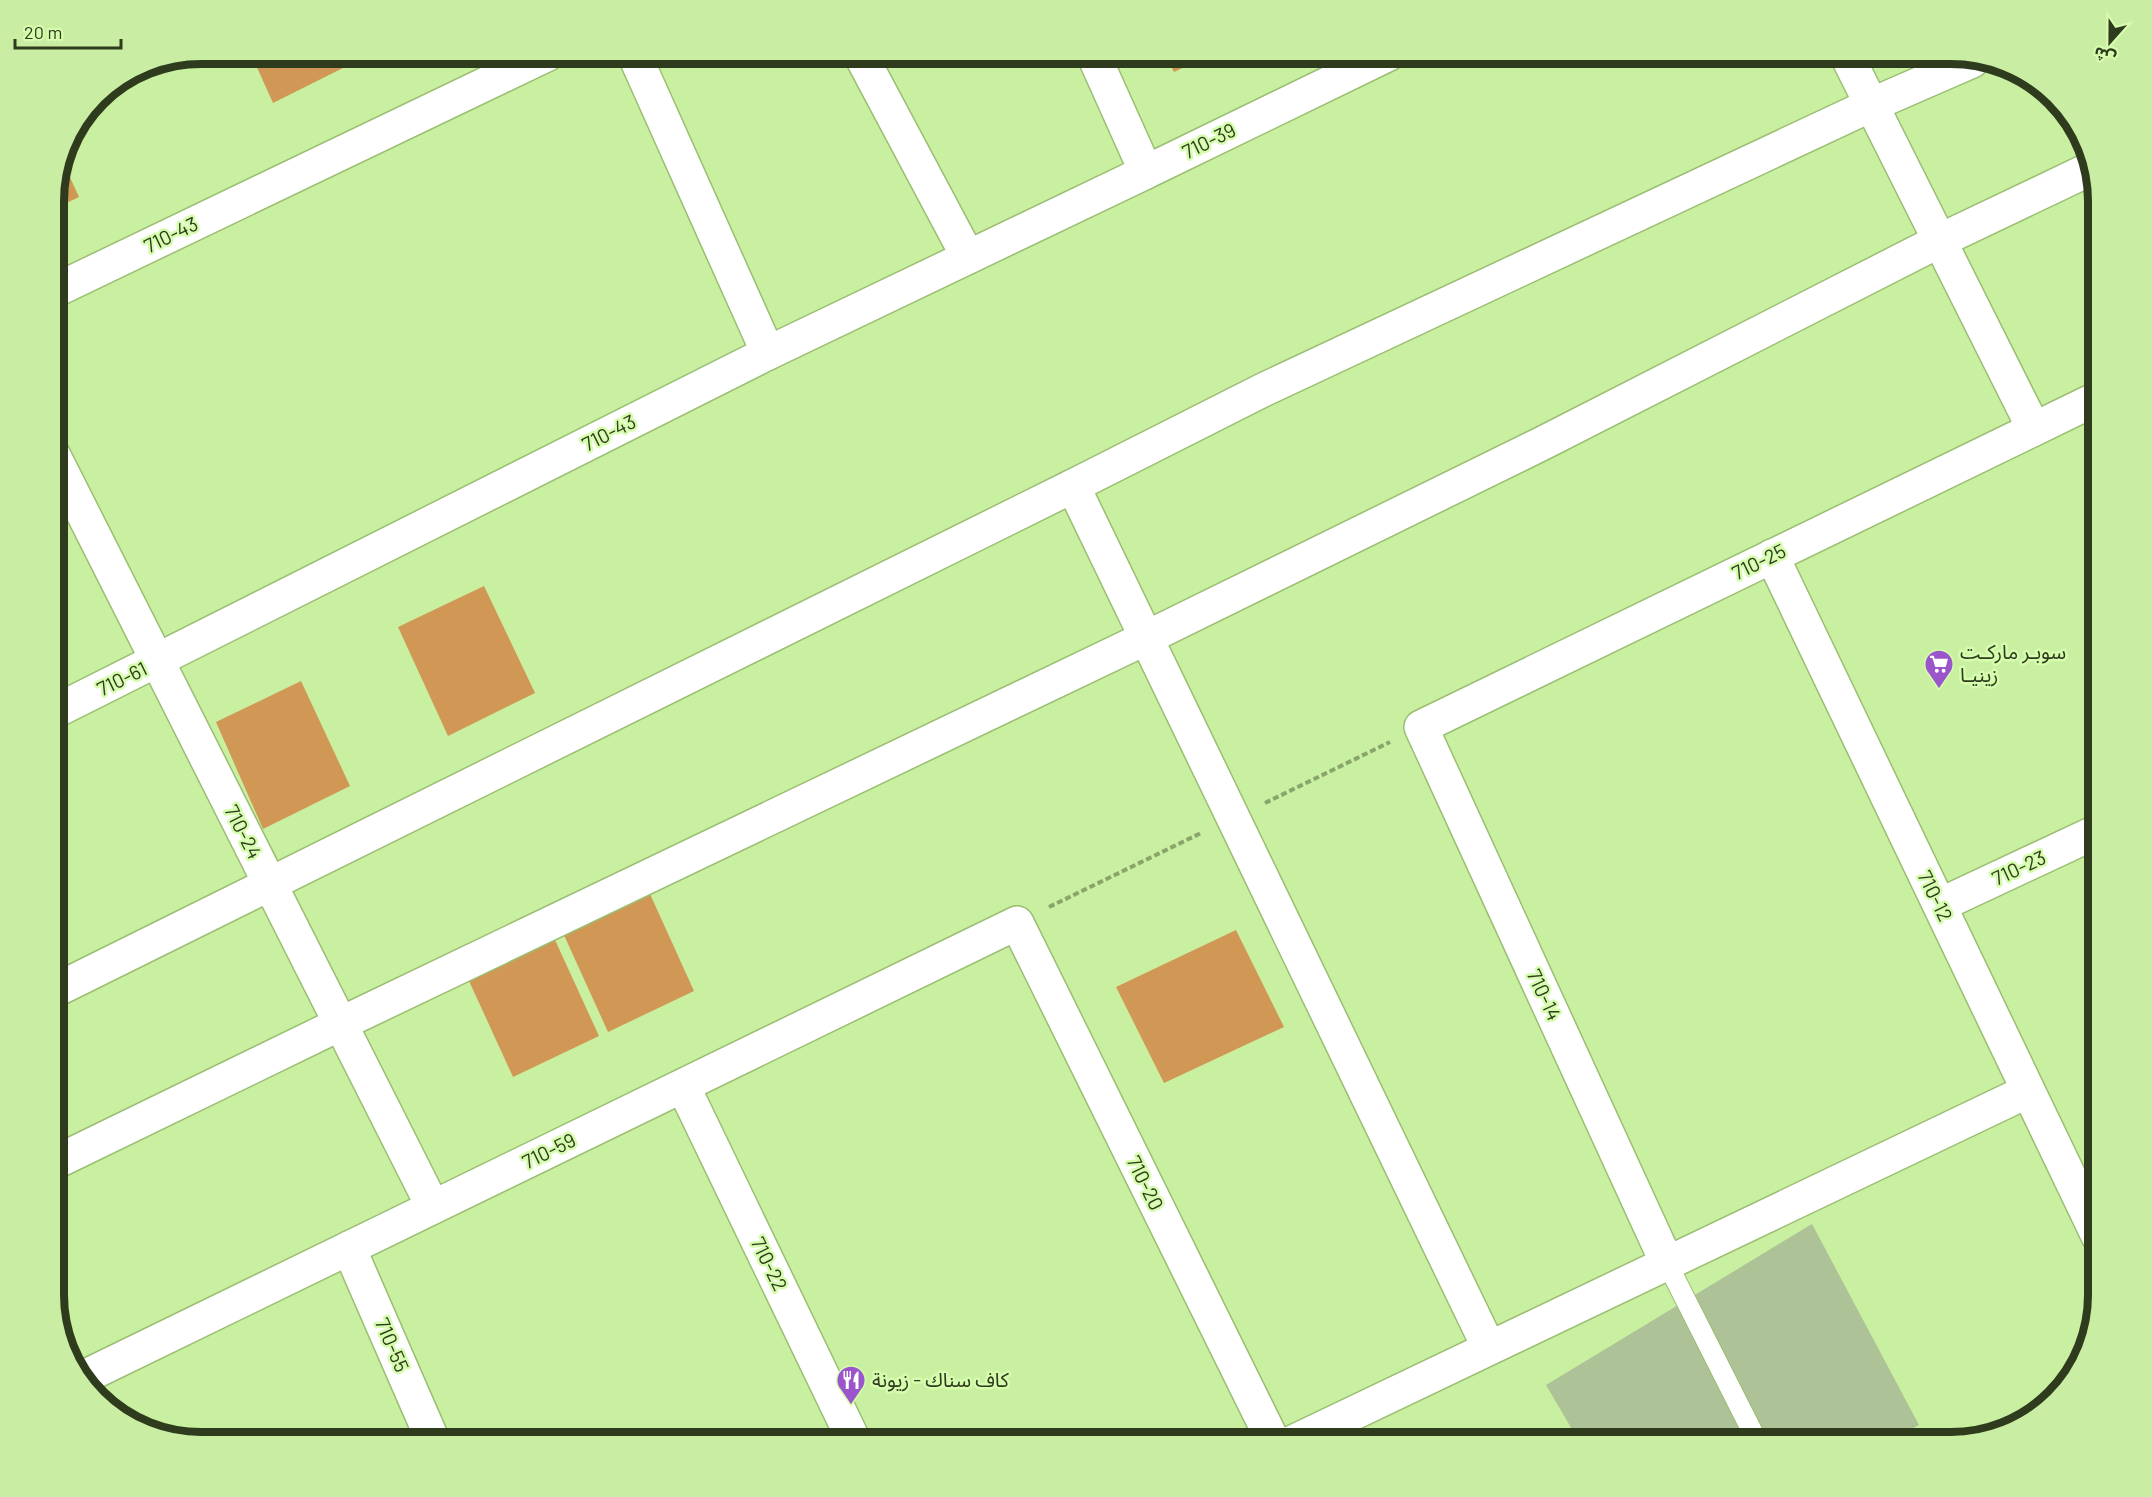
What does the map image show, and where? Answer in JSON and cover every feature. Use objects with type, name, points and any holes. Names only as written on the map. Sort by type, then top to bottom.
[{"type":"street","name":"710-43","points":[[65,286],[527,64]]},
{"type":"street","points":[[638,64],[768,353]]},
{"type":"street","points":[[865,64],[968,257]]},
{"type":"street","points":[[1097,64],[1146,172]]},
{"type":"street","name":"710-39","points":[[968,257],[1368,64]]},
{"type":"street","points":[[1850,64],[2034,429]]},
{"type":"street","points":[[65,986],[271,886],[1263,390],[1871,105],[1962,65]]},
{"type":"street","points":[[65,1158],[1146,638],[1543,443],[1939,240],[2084,172]]},
{"type":"street","name":"710-43","points":[[158,661],[768,353],[968,257]]},
{"type":"street","name":"710-25","points":[[1421,727],[2088,403]]},
{"type":"street","name":"710-24","points":[[65,478],[433,1207]]},
{"type":"street","points":[[1073,486],[1489,1348]]},
{"type":"street","name":"710-12","points":[[1772,556],[2088,1215]]},
{"type":"street","name":"710-61","points":[[65,707],[158,661]]},
{"type":"street","name":"710-14","points":[[1421,727],[1667,1263]]},
{"type":"street","name":"710-23","points":[[1940,905],[2088,836]]},
{"type":"street","name":"710-59","points":[[90,1374],[1017,923]]},
{"type":"street","name":"710-20","points":[[1017,923],[1269,1432]]},
{"type":"street","name":"710-22","points":[[683,1086],[850,1432]]},
{"type":"street","points":[[1314,1432],[2028,1091]]},
{"type":"street","name":"710-55","points":[[350,1248],[429,1432]]},
{"type":"lane","points":[[1667,1263],[1752,1432]]},
{"type":"green space","points":[[1812,1224],[1919,1425],[1905,1432],[1574,1432],[1546,1385]]},
{"type":"building","points":[[255,64],[351,64],[273,103]]},
{"type":"building","points":[[1170,64],[1191,64],[1174,72]]},
{"type":"building","points":[[68,173],[79,197],[65,204]]},
{"type":"building","points":[[484,586],[535,693],[448,736],[398,627]]},
{"type":"building","points":[[301,681],[350,786],[263,829],[216,722]]},
{"type":"building","points":[[645,883],[694,991],[608,1032],[559,924]]},
{"type":"building","points":[[550,929],[599,1036],[513,1077],[464,970]]},
{"type":"building","points":[[1236,930],[1284,1027],[1164,1083],[1116,987]]},
{"type":"place","name":"سوبـر ماركـت زينيـا","points":[[1939,690]]},
{"type":"place","name":"كاف سناك - زيونة","points":[[851,1406]]}]
